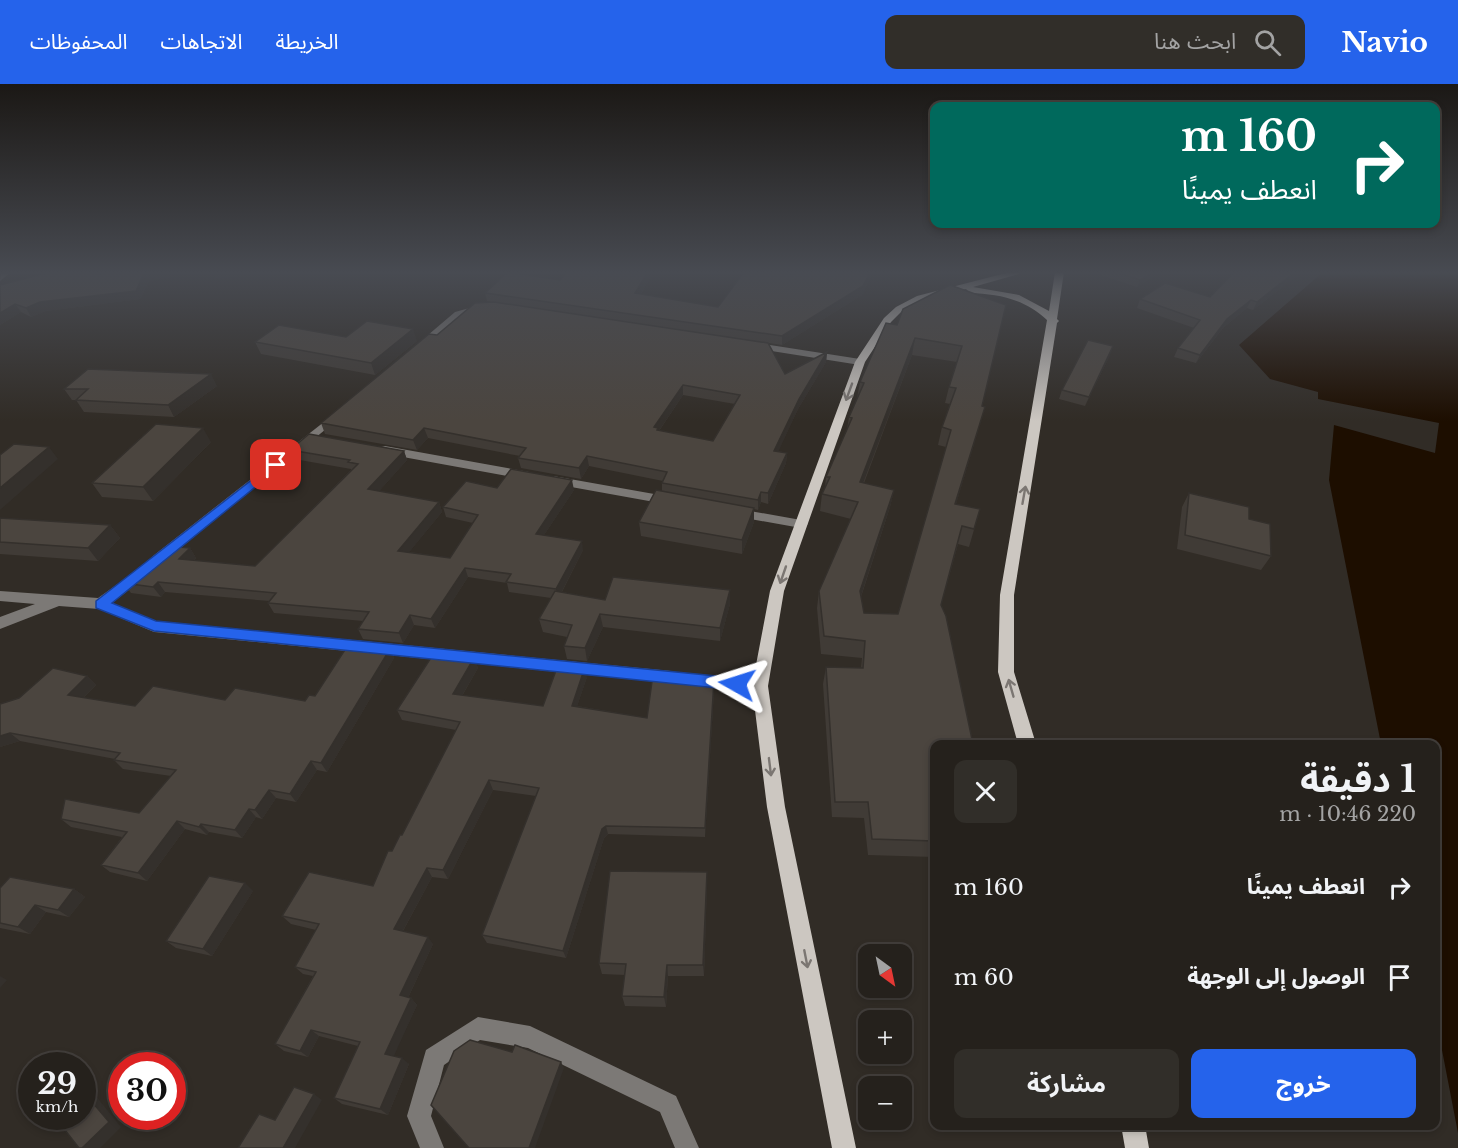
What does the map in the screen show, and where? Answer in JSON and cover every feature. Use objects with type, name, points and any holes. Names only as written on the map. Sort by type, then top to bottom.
[{"type":"main road","points":[[844,1148],[776,807],[760,686],[777,591],[860,362],[886,322]]},
{"type":"main road","points":[[1027,740],[1006,672],[1007,595],[1054,322]]},
{"type":"main road","points":[[1134,1130],[1137,1148]]},
{"type":"street","points":[[412,353],[449,322]]},
{"type":"street","points":[[743,344],[860,362]]},
{"type":"street","points":[[101,604],[317,438],[348,406]]},
{"type":"street","points":[[369,447],[684,503]]},
{"type":"street","points":[[719,509],[801,524]]},
{"type":"street","points":[[0,596],[101,604],[154,626],[760,686]]},
{"type":"street","points":[[0,623],[58,600]]},
{"type":"street","points":[[432,1148],[419,1116],[434,1058],[478,1028],[530,1037],[668,1104],[687,1148]]},
{"type":"shaded area","points":[[1266,322],[1458,322],[1458,1133],[1440,1040],[1440,740],[1380,740],[1329,480],[1334,425],[1435,453],[1439,423],[1318,399],[1318,392],[1270,379],[1239,345]]},
{"type":"building","points":[[366,322],[413,329],[371,363],[255,342],[279,325],[346,337]]},
{"type":"building","points":[[453,322],[625,322],[768,343],[785,374],[827,352],[799,399],[774,451],[787,453],[768,493],[761,492],[758,500],[662,483],[667,472],[587,456],[579,468],[518,458],[526,448],[424,428],[413,440],[321,423],[429,334],[437,335]],"holes":[[[683,385],[740,395],[713,441],[657,430],[658,428],[654,427]]]},
{"type":"building","points":[[683,322],[805,322],[782,336]]},
{"type":"building","points":[[898,322],[1002,322],[982,406],[985,407],[955,504],[980,509],[974,529],[962,526],[941,605],[946,616],[972,740],[930,740],[930,841],[872,839],[868,802],[835,802],[826,667],[863,668],[865,641],[824,636],[819,591],[858,502],[822,494],[830,477],[826,477],[852,418],[849,417],[864,383],[860,382],[886,323],[897,325]],"holes":[[[915,338],[962,346],[949,387],[956,388],[942,427],[951,430],[898,614],[864,613],[860,591],[894,490],[860,482]]]},
{"type":"building","points":[[1199,322],[1225,322],[1200,355],[1178,348]]},
{"type":"building","points":[[1088,340],[1113,346],[1089,397],[1062,390]]},
{"type":"building","points":[[88,369],[211,374],[168,405],[76,400],[88,389],[64,389]]},
{"type":"building","points":[[156,424],[203,428],[143,487],[92,483]]},
{"type":"building","points":[[309,434],[404,451],[368,489],[439,502],[398,551],[450,558],[478,515],[443,507],[466,481],[497,488],[511,469],[572,480],[536,534],[582,541],[556,589],[506,582],[511,574],[465,568],[431,619],[410,615],[399,633],[358,629],[369,612],[268,603],[276,593],[158,582],[153,587],[123,583],[168,546],[190,548],[179,559],[255,566],[358,464],[348,462],[350,460],[290,450]]},
{"type":"building","points":[[14,444],[49,447],[0,488],[0,455]]},
{"type":"building","points":[[656,490],[754,508],[742,540],[639,522]]},
{"type":"building","points":[[1189,493],[1249,507],[1249,519],[1270,524],[1271,556],[1185,535]]},
{"type":"building","points":[[0,518],[110,525],[88,548],[0,542]]},
{"type":"building","points":[[613,577],[730,590],[720,628],[600,614],[585,648],[564,646],[572,625],[539,619],[555,591],[605,600]]},
{"type":"building","points":[[348,645],[390,649],[321,763],[311,761],[290,794],[269,790],[255,810],[249,809],[235,830],[201,824],[199,827],[177,821],[138,873],[101,865],[127,832],[61,819],[65,799],[139,813],[176,770],[114,760],[120,753],[10,733],[0,736],[0,704],[19,698],[53,668],[87,676],[68,695],[135,706],[153,686],[225,700],[235,688],[305,701],[309,695],[315,696]]},
{"type":"building","points":[[434,653],[474,658],[453,694],[543,706],[558,665],[585,667],[572,706],[647,718],[653,674],[714,680],[705,828],[606,826],[602,829],[563,951],[482,935],[539,788],[489,780],[443,870],[427,868],[394,929],[428,937],[400,995],[411,998],[385,1054],[402,1058],[380,1109],[334,1098],[360,1042],[311,1030],[300,1051],[275,1044],[316,972],[295,967],[319,924],[282,916],[309,872],[373,886],[388,851],[392,851],[402,835],[460,722],[397,710]]},
{"type":"building","points":[[610,871],[707,872],[703,965],[667,965],[664,997],[622,996],[626,964],[599,963]]},
{"type":"building","points":[[209,876],[245,883],[203,949],[166,941]]},
{"type":"building","points":[[10,877],[74,889],[58,910],[35,905],[18,927],[0,923],[0,888]]},
{"type":"building","points":[[470,1040],[512,1052],[515,1045],[561,1062],[529,1148],[469,1148],[431,1105],[454,1051]]},
{"type":"building","points":[[294,1087],[314,1094],[283,1148],[238,1148],[259,1114],[275,1120]]},
{"type":"building","points":[[96,1107],[108,1123],[82,1148],[79,1148],[65,1130],[96,1130]]},
{"type":"route","points":[[276,465],[101,604],[154,626],[737,684]]}]
